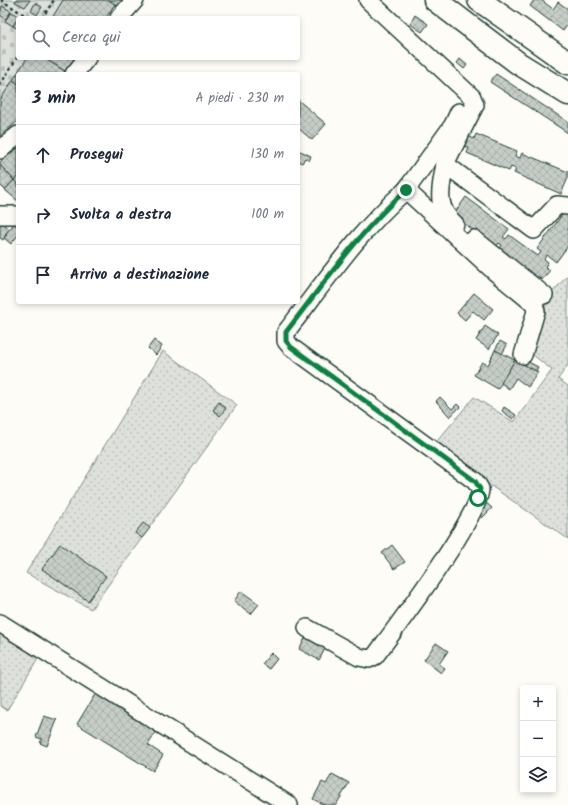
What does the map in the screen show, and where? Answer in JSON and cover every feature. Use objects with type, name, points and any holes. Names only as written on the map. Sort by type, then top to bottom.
[{"type":"highway","points":[[436,0],[518,63],[568,94]]},
{"type":"highway","points":[[479,0],[568,63]]},
{"type":"street","points":[[121,16],[134,0]]},
{"type":"street","points":[[368,0],[470,96],[475,105],[445,164],[441,186],[442,210],[448,218],[544,295]]},
{"type":"street","points":[[76,72],[85,60]]},
{"type":"street","points":[[307,628],[359,657],[369,659],[375,656],[425,588],[470,516],[478,498],[480,489],[475,481],[291,347],[286,341],[286,332],[362,234],[388,205],[406,190],[453,125],[470,96]]},
{"type":"street","points":[[0,150],[16,137]]},
{"type":"street","points":[[445,164],[534,230],[557,205],[568,206]]},
{"type":"street","points":[[406,190],[495,272],[534,304],[536,311],[523,355]]},
{"type":"street","points":[[0,215],[16,215]]},
{"type":"street","points":[[0,623],[289,805]]},
{"type":"path","points":[[0,0],[26,16]]},
{"type":"path","points":[[43,16],[54,0]]},
{"type":"path","points":[[0,85],[16,59]]},
{"type":"green space","points":[[0,0],[125,0],[115,5],[107,16],[16,16],[16,60],[69,60],[25,72],[16,72],[16,81],[0,136]]},
{"type":"green space","points":[[568,275],[568,365],[558,379],[568,386],[568,539],[433,446],[474,397],[514,422],[552,370],[528,351],[541,305]]},
{"type":"green space","points":[[163,351],[237,405],[91,609],[26,573]]},
{"type":"green space","points":[[0,629],[41,654],[7,710],[0,706]]},
{"type":"building","points":[[16,0],[30,0],[25,7],[15,2]]},
{"type":"building","points":[[63,0],[109,0],[115,4],[107,16],[53,16]]},
{"type":"building","points":[[109,0],[125,0],[119,7]]},
{"type":"building","points":[[534,0],[541,0],[553,9],[558,2],[568,9],[568,24],[563,31],[530,6]]},
{"type":"building","points":[[35,3],[42,7],[37,15],[31,11]]},
{"type":"building","points":[[2,6],[11,11],[6,19],[0,15]]},
{"type":"building","points":[[11,12],[19,16],[16,16],[16,21],[13,26],[5,21]]},
{"type":"building","points":[[415,15],[428,24],[422,32],[410,24]]},
{"type":"building","points":[[16,21],[16,28],[13,26]]},
{"type":"building","points":[[460,59],[467,65],[464,69],[457,63]]},
{"type":"building","points":[[26,60],[47,60],[65,71],[64,72],[18,72]]},
{"type":"building","points":[[47,60],[74,60],[65,71]]},
{"type":"building","points":[[496,74],[568,122],[568,133],[490,82]]},
{"type":"building","points":[[16,75],[16,82],[13,80]]},
{"type":"building","points":[[13,80],[16,82],[16,123],[0,136],[0,100]]},
{"type":"building","points":[[300,102],[326,124],[312,140],[300,130]]},
{"type":"building","points":[[476,134],[517,151],[515,156],[520,158],[522,153],[568,172],[568,178],[561,194],[514,173],[516,169],[511,167],[509,171],[467,153],[469,148],[464,146],[468,136],[474,139]]},
{"type":"building","points":[[16,149],[16,178],[14,180],[0,165],[0,162]]},
{"type":"building","points":[[300,151],[311,156],[309,161],[305,158],[302,163],[300,162]]},
{"type":"building","points":[[0,165],[14,180],[5,190],[0,185]]},
{"type":"building","points":[[14,180],[16,182],[16,199],[5,190]]},
{"type":"building","points":[[466,197],[509,229],[503,237],[506,239],[509,235],[538,256],[541,252],[537,249],[565,211],[568,213],[568,246],[556,262],[547,255],[544,259],[548,262],[545,267],[550,270],[542,280],[538,276],[534,281],[497,253],[502,245],[499,243],[496,247],[453,215]]},
{"type":"building","points":[[0,221],[10,229],[3,240],[0,238]]},
{"type":"building","points":[[14,224],[16,226],[16,238],[11,244],[4,238],[7,235],[5,234]]},
{"type":"building","points":[[474,293],[493,309],[484,320],[473,311],[465,320],[457,313]]},
{"type":"building","points":[[485,326],[498,335],[489,349],[476,340]]},
{"type":"building","points":[[154,340],[162,346],[156,355],[148,348]]},
{"type":"building","points":[[500,341],[507,345],[502,354],[495,350]]},
{"type":"building","points":[[495,350],[515,360],[498,389],[474,375],[482,362],[488,365]]},
{"type":"building","points":[[517,356],[538,367],[536,371],[515,360]]},
{"type":"building","points":[[515,360],[538,372],[528,387],[516,378],[509,389],[501,383]]},
{"type":"building","points":[[440,397],[452,409],[457,404],[460,407],[450,417],[436,401]]},
{"type":"building","points":[[219,402],[226,408],[220,416],[213,410]]},
{"type":"building","points":[[504,407],[516,415],[513,419],[502,411]]},
{"type":"building","points":[[484,501],[492,508],[482,518],[474,511]]},
{"type":"building","points":[[143,523],[150,528],[142,538],[135,533]]},
{"type":"building","points":[[60,544],[106,576],[88,601],[42,569]]},
{"type":"building","points":[[392,545],[405,562],[394,569],[382,553]]},
{"type":"building","points":[[241,591],[259,604],[251,614],[234,601]]},
{"type":"building","points":[[307,635],[326,647],[319,660],[299,649]]},
{"type":"building","points":[[436,643],[448,651],[439,664],[445,668],[441,673],[424,660]]},
{"type":"building","points":[[271,653],[277,659],[269,669],[262,664]]},
{"type":"building","points":[[97,691],[158,729],[148,745],[163,755],[153,771],[77,724]]},
{"type":"building","points":[[44,716],[57,720],[47,746],[40,743],[42,739],[36,737]]},
{"type":"building","points":[[332,774],[349,783],[336,805],[324,805],[313,799],[322,782],[326,784]]},
{"type":"route","points":[[406,190],[388,205],[362,234],[286,332],[286,341],[291,347],[475,481],[480,489],[478,498]]}]
